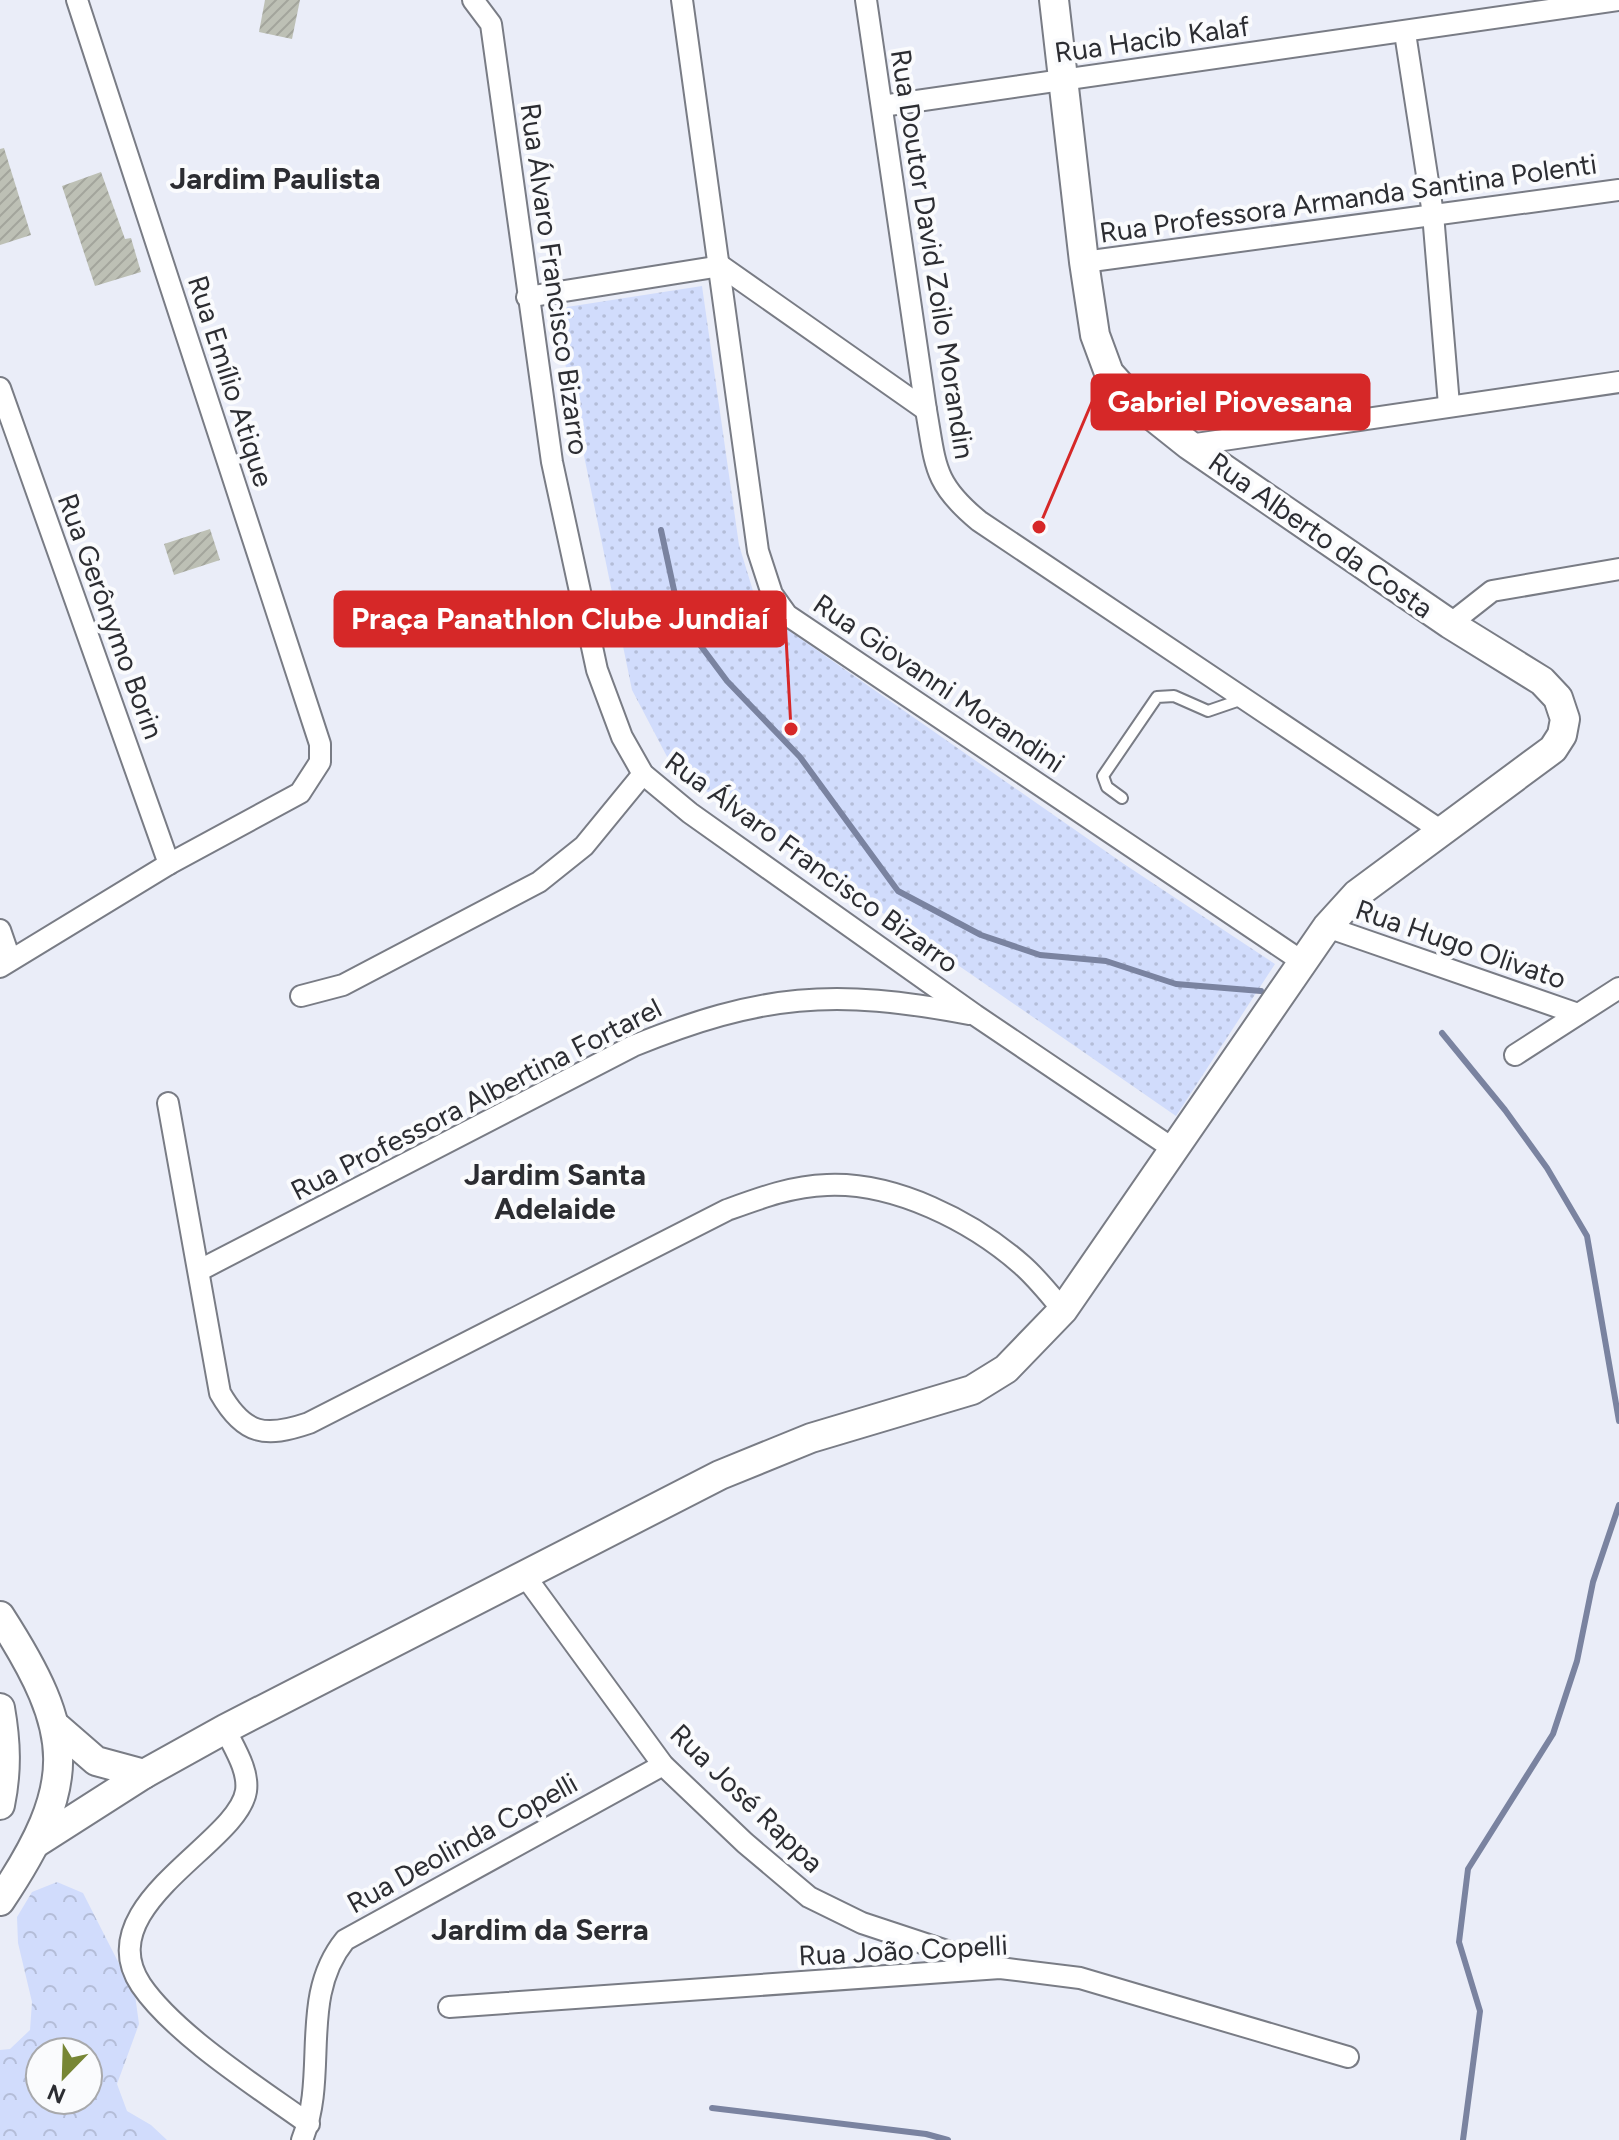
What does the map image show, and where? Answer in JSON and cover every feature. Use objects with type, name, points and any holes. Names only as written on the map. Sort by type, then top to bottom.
[{"type":"street","name":"Rua Emílio Atique","points":[[77,0],[320,744],[320,762],[300,793],[169,864]]},
{"type":"street","name":"Rua Álvaro Francisco Bizarro","points":[[473,0],[491,24],[552,462],[597,670],[622,737],[643,774],[690,813],[975,1015],[1172,1148]]},
{"type":"street","name":"Rua Giovanni Morandini","points":[[682,0],[758,551],[772,594],[787,615],[1300,960]]},
{"type":"street","name":"Rua Doutor David Zoilo Morandin","points":[[866,0],[926,410],[938,474],[950,497],[979,521],[1440,830]]},
{"type":"street","name":"Rua Alberto da Costa","points":[[1054,0],[1084,262],[1095,335],[1109,373],[1135,402],[1189,445],[1450,624],[1542,681],[1558,698],[1565,719],[1562,735],[1553,749],[1440,830]]},
{"type":"street","name":"Rua Hacib Kalaf","points":[[882,106],[1619,0]]},
{"type":"street","points":[[1405,33],[1433,214],[1449,405]]},
{"type":"street","name":"Rua Professora Armanda Santina Polenti","points":[[1084,262],[1619,190]]},
{"type":"street","points":[[527,297],[721,266],[926,410]]},
{"type":"street","points":[[1189,445],[1619,382]]},
{"type":"street","name":"Rua Gerônymo Borin","points":[[0,388],[169,864]]},
{"type":"street","points":[[1450,624],[1492,591],[1619,569]]},
{"type":"street","points":[[301,996],[343,985],[539,882],[584,846],[643,774]]},
{"type":"street","points":[[36,1843],[144,1774],[225,1729],[720,1475],[811,1438],[972,1390],[1006,1369],[1063,1310],[1300,960],[1357,894],[1440,830]]},
{"type":"street","points":[[0,930],[5,963],[169,864]]},
{"type":"street","name":"Rua Hugo Olivato","points":[[1327,927],[1578,1014]]},
{"type":"street","points":[[1515,1055],[1619,988]]},
{"type":"street","name":"Rua Professora Albertina Fortarel","points":[[200,1270],[633,1046],[692,1022],[776,1002],[855,997],[898,1000],[975,1015]]},
{"type":"street","points":[[168,1103],[220,1393],[234,1417],[254,1429],[281,1432],[309,1423],[727,1210],[779,1191],[829,1184],[878,1190],[931,1208],[978,1233],[1022,1265],[1063,1310]]},
{"type":"street","name":"Rua José Rappa","points":[[525,1576],[663,1765],[809,1897],[862,1923],[1000,1968]]},
{"type":"street","points":[[0,1616],[22,1650],[58,1728],[96,1761],[144,1774]]},
{"type":"street","points":[[0,1708],[6,1751],[0,1805]]},
{"type":"street","points":[[0,1901],[36,1843],[49,1813],[58,1770],[58,1728]]},
{"type":"street","points":[[225,1729],[247,1775],[246,1794],[236,1813],[180,1866],[148,1904],[131,1945],[134,1963],[140,1983],[172,2019],[306,2132]]},
{"type":"street","name":"Rua Deolinda Copelli","points":[[306,2132],[322,1982],[329,1959],[345,1940],[663,1765]]},
{"type":"street","name":"Rua João Copelli","points":[[449,2007],[1000,1968],[1080,1978],[1348,2057]]},
{"type":"lane","points":[[1122,798],[1107,787],[1103,776],[1157,697],[1174,696],[1208,711],[1245,699]]},
{"type":"green space","points":[[702,286],[739,545],[757,604],[791,632],[1124,864],[1275,964],[1176,1116],[673,768],[632,690],[554,309]]},
{"type":"green space","points":[[57,1882],[83,1893],[135,1995],[139,2024],[117,2084],[127,2111],[151,2125],[167,2140],[0,2140],[0,2050],[10,2049],[30,2030],[32,2002],[18,1943],[17,1917],[32,1892]]},
{"type":"building","points":[[265,0],[300,0],[292,39],[259,32]]},
{"type":"building","points":[[4,148],[31,235],[0,245],[0,149]]},
{"type":"building","points":[[101,172],[125,239],[131,238],[141,272],[95,286],[62,186]]},
{"type":"building","points":[[210,529],[220,560],[174,575],[164,544]]},
{"type":"waterway","points":[[661,530],[680,618],[727,681],[800,757],[898,891],[981,935],[1040,955],[1106,961],[1176,984],[1261,991]]},
{"type":"waterway","points":[[1442,1033],[1505,1110],[1547,1168],[1587,1236],[1619,1421]]},
{"type":"waterway","points":[[1463,2140],[1480,2011],[1459,1942],[1468,1869],[1553,1734],[1577,1661],[1593,1582],[1619,1505]]},
{"type":"waterway","points":[[712,2108],[926,2134],[948,2140]]},
{"type":"place","name":"Gabriel Piovesana","points":[[1039,527]]},
{"type":"place","name":"Praça Panathlon Clube Jundiaí","points":[[791,729]]},
{"type":"district","name":"Jardim Paulista","points":[[275,179]]},
{"type":"district","name":"Jardim Santa Adelaide","points":[[555,1192]]},
{"type":"district","name":"Jardim da Serra","points":[[540,1930]]}]
